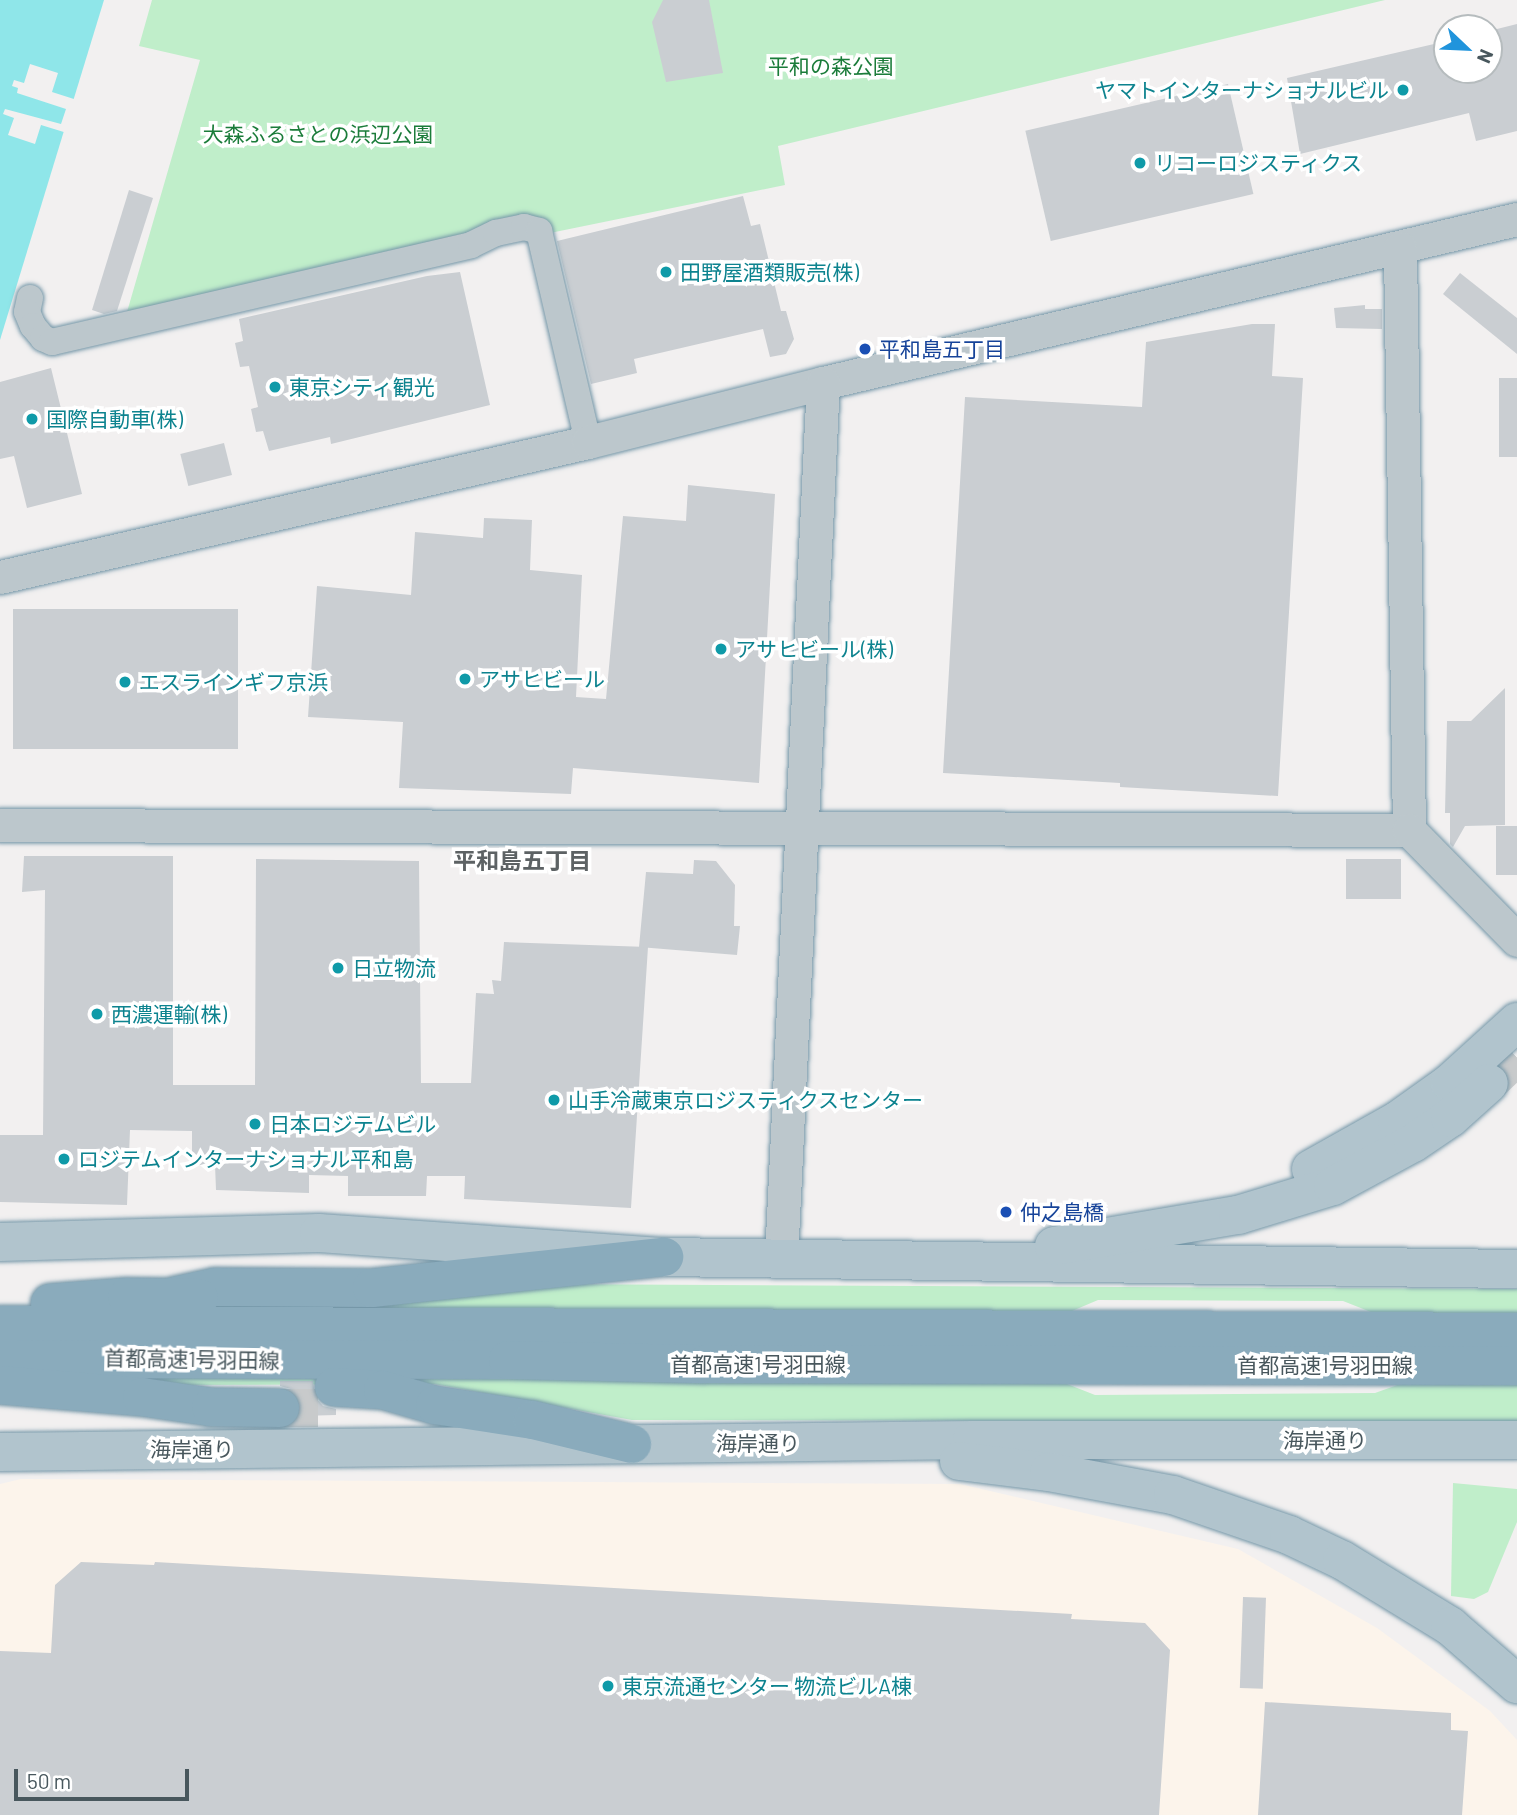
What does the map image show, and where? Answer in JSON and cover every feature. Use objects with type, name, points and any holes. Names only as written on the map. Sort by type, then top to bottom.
[{"type":"highway","points":[[0,1307],[174,1296],[215,1287],[360,1288],[664,1256]]},
{"type":"highway","name":"首都高速1号羽田線","points":[[0,1325],[1517,1332]]},
{"type":"highway","name":"首都高速1号羽田線","points":[[0,1359],[1517,1366]]},
{"type":"highway","points":[[0,1385],[176,1401],[211,1392],[280,1398]]},
{"type":"highway","points":[[335,1398],[383,1390],[435,1405],[533,1420],[632,1444]]},
{"type":"main road","points":[[1188,1224],[1277,1187],[1397,1121],[1450,1083],[1517,1022]]},
{"type":"main road","points":[[956,1262],[1238,1215],[1333,1186],[1413,1143],[1450,1118],[1489,1083]]},
{"type":"main road","points":[[0,1242],[319,1233],[664,1256],[1517,1269]]},
{"type":"main road","points":[[0,1426],[79,1432],[127,1449]]},
{"type":"main road","name":"海岸通り","points":[[0,1452],[632,1444],[1517,1440]]},
{"type":"main road","points":[[804,1443],[1049,1472],[1173,1495],[1235,1513],[1289,1535],[1399,1593],[1450,1626],[1517,1684]]},
{"type":"street","points":[[0,577],[588,442],[823,383],[1517,219]]},
{"type":"street","points":[[30,298],[27,312],[33,326],[43,338],[52,342],[471,246],[496,233],[524,227],[539,230],[588,442]]},
{"type":"street","points":[[1400,248],[1409,830],[1517,940]]},
{"type":"street","points":[[781,1259],[823,383]]},
{"type":"street","points":[[0,825],[1409,830]]},
{"type":"shaded area","points":[[21,1479],[960,1484],[1238,1549],[1377,1628],[1490,1711],[1517,1740],[1517,1815],[0,1815],[0,1484]]},
{"type":"green space","name":"大森ふるさとの浜辺公園","points":[[152,0],[1385,0],[778,146],[785,185],[550,233],[547,221],[527,215],[474,239],[127,312],[200,60],[139,46]]},
{"type":"green space","points":[[533,1284],[1517,1289],[1517,1317],[1381,1316],[1343,1301],[1098,1300],[1065,1314],[155,1311],[155,1303],[373,1307]]},
{"type":"green space","points":[[154,1378],[1057,1380],[1095,1395],[1375,1393],[1417,1378],[1517,1378],[1517,1422],[632,1420],[434,1384],[157,1385]]},
{"type":"green space","points":[[1453,1483],[1517,1489],[1517,1522],[1488,1592],[1474,1599],[1451,1596]]},
{"type":"water","points":[[0,0],[104,0],[0,340]]},
{"type":"pier","points":[[30,64],[58,73],[52,92],[77,100],[67,133],[41,125],[35,144],[8,135],[14,118],[3,114],[5,109],[61,124],[66,109],[17,93],[18,88],[12,86],[14,80],[24,83]]},
{"type":"building","points":[[663,0],[709,0],[723,73],[666,82],[652,22]]},
{"type":"building","name":"ヤマトインターナショナルビル","points":[[1517,24],[1517,131],[1476,141],[1469,113],[1300,154],[1287,78],[1433,44],[1433,84],[1503,84],[1503,28]]},
{"type":"building","name":"リコーロジスティクス","points":[[1228,84],[1253,194],[1051,241],[1025,131]]},
{"type":"building","points":[[129,190],[153,198],[117,311],[104,314],[92,310]]},
{"type":"building","name":"田野屋酒類販売(株)","points":[[743,196],[751,226],[760,224],[781,311],[786,311],[794,339],[786,354],[770,357],[763,329],[634,359],[637,373],[591,384],[557,241]]},
{"type":"building","points":[[460,272],[490,405],[331,444],[330,437],[269,451],[263,431],[256,432],[251,409],[258,407],[249,366],[240,367],[235,343],[243,341],[239,319],[427,276]]},
{"type":"building","points":[[1460,273],[1517,318],[1517,354],[1443,294]]},
{"type":"building","points":[[1365,305],[1365,309],[1382,309],[1382,329],[1336,328],[1334,308]]},
{"type":"building","points":[[1252,324],[1275,324],[1272,376],[1303,378],[1278,796],[1120,787],[1120,783],[943,773],[965,397],[1142,407],[1146,342]]},
{"type":"building","name":"国際自動車(株)","points":[[51,368],[82,494],[27,508],[14,456],[0,459],[0,382]]},
{"type":"building","points":[[1499,378],[1517,378],[1517,457],[1499,457]]},
{"type":"building","points":[[224,443],[232,475],[188,486],[180,454]]},
{"type":"building","points":[[688,485],[775,494],[759,783],[573,768],[571,794],[399,788],[403,722],[308,717],[317,586],[411,595],[415,532],[483,538],[484,518],[532,520],[530,570],[582,575],[576,697],[606,699],[623,516],[686,521]]},
{"type":"building","name":"エスラインギフ京浜","points":[[13,609],[238,609],[238,749],[13,749]]},
{"type":"building","points":[[1505,688],[1505,825],[1465,826],[1453,847],[1450,844],[1450,813],[1445,813],[1447,721],[1471,721]]},
{"type":"building","points":[[1496,826],[1517,826],[1517,875],[1496,875]]},
{"type":"building","points":[[24,856],[173,856],[173,1085],[255,1085],[256,859],[419,861],[421,1083],[471,1083],[476,993],[494,994],[492,980],[501,981],[504,942],[648,947],[631,1208],[464,1199],[465,1176],[427,1176],[426,1196],[348,1196],[348,1176],[309,1175],[309,1193],[216,1190],[215,1165],[192,1165],[192,1131],[130,1130],[127,1205],[0,1202],[0,1135],[43,1135],[45,890],[22,892]]},
{"type":"building","points":[[1346,859],[1401,859],[1401,899],[1346,899]]},
{"type":"building","points":[[694,860],[716,861],[735,885],[734,926],[740,926],[737,955],[639,947],[646,872],[693,874]]},
{"type":"building","points":[[280,1381],[313,1381],[315,1397],[323,1406],[336,1409],[336,1415],[300,1416],[302,1408],[299,1397],[291,1389],[280,1386]]},
{"type":"building","name":"東京流通センター 物流ビルA棟","points":[[81,1562],[154,1565],[155,1562],[1072,1614],[1071,1619],[1145,1623],[1170,1650],[1159,1815],[0,1815],[0,1651],[51,1653],[55,1585]]},
{"type":"building","points":[[1243,1597],[1266,1598],[1263,1689],[1240,1688]]},
{"type":"building","points":[[1265,1702],[1451,1713],[1451,1730],[1468,1731],[1462,1815],[1258,1815]]},
{"type":"tunnel","points":[[1489,1083],[1517,1057]]},
{"type":"tunnel","points":[[280,1408],[336,1408]]},
{"type":"place","name":"ヤマトインターナショナルビル","points":[[1403,90]]},
{"type":"place","name":"リコーロジスティクス","points":[[1140,163]]},
{"type":"place","name":"田野屋酒類販売(株)","points":[[666,272]]},
{"type":"place","name":"平和島五丁目","points":[[865,349]]},
{"type":"place","name":"東京シティ観光","points":[[275,387]]},
{"type":"place","name":"国際自動車(株)","points":[[32,419]]},
{"type":"place","name":"アサヒビール(株)","points":[[721,649]]},
{"type":"place","name":"アサヒビール","points":[[465,679]]},
{"type":"place","name":"エスラインギフ京浜","points":[[125,682]]},
{"type":"place","name":"日立物流","points":[[338,968]]},
{"type":"place","name":"西濃運輸(株)","points":[[97,1014]]},
{"type":"place","name":"山手冷蔵東京ロジスティクスセンター","points":[[554,1100]]},
{"type":"place","name":"日本ロジテムビル","points":[[255,1124]]},
{"type":"place","name":"ロジテムインターナショナル平和島","points":[[64,1159]]},
{"type":"place","name":"仲之島橋","points":[[1006,1212]]},
{"type":"place","name":"東京流通センター 物流ビルA棟","points":[[608,1686]]},
{"type":"district","name":"平和島五丁目","points":[[522,860]]},
{"type":"park label","name":"平和の森公園","points":[[831,66]]}]
